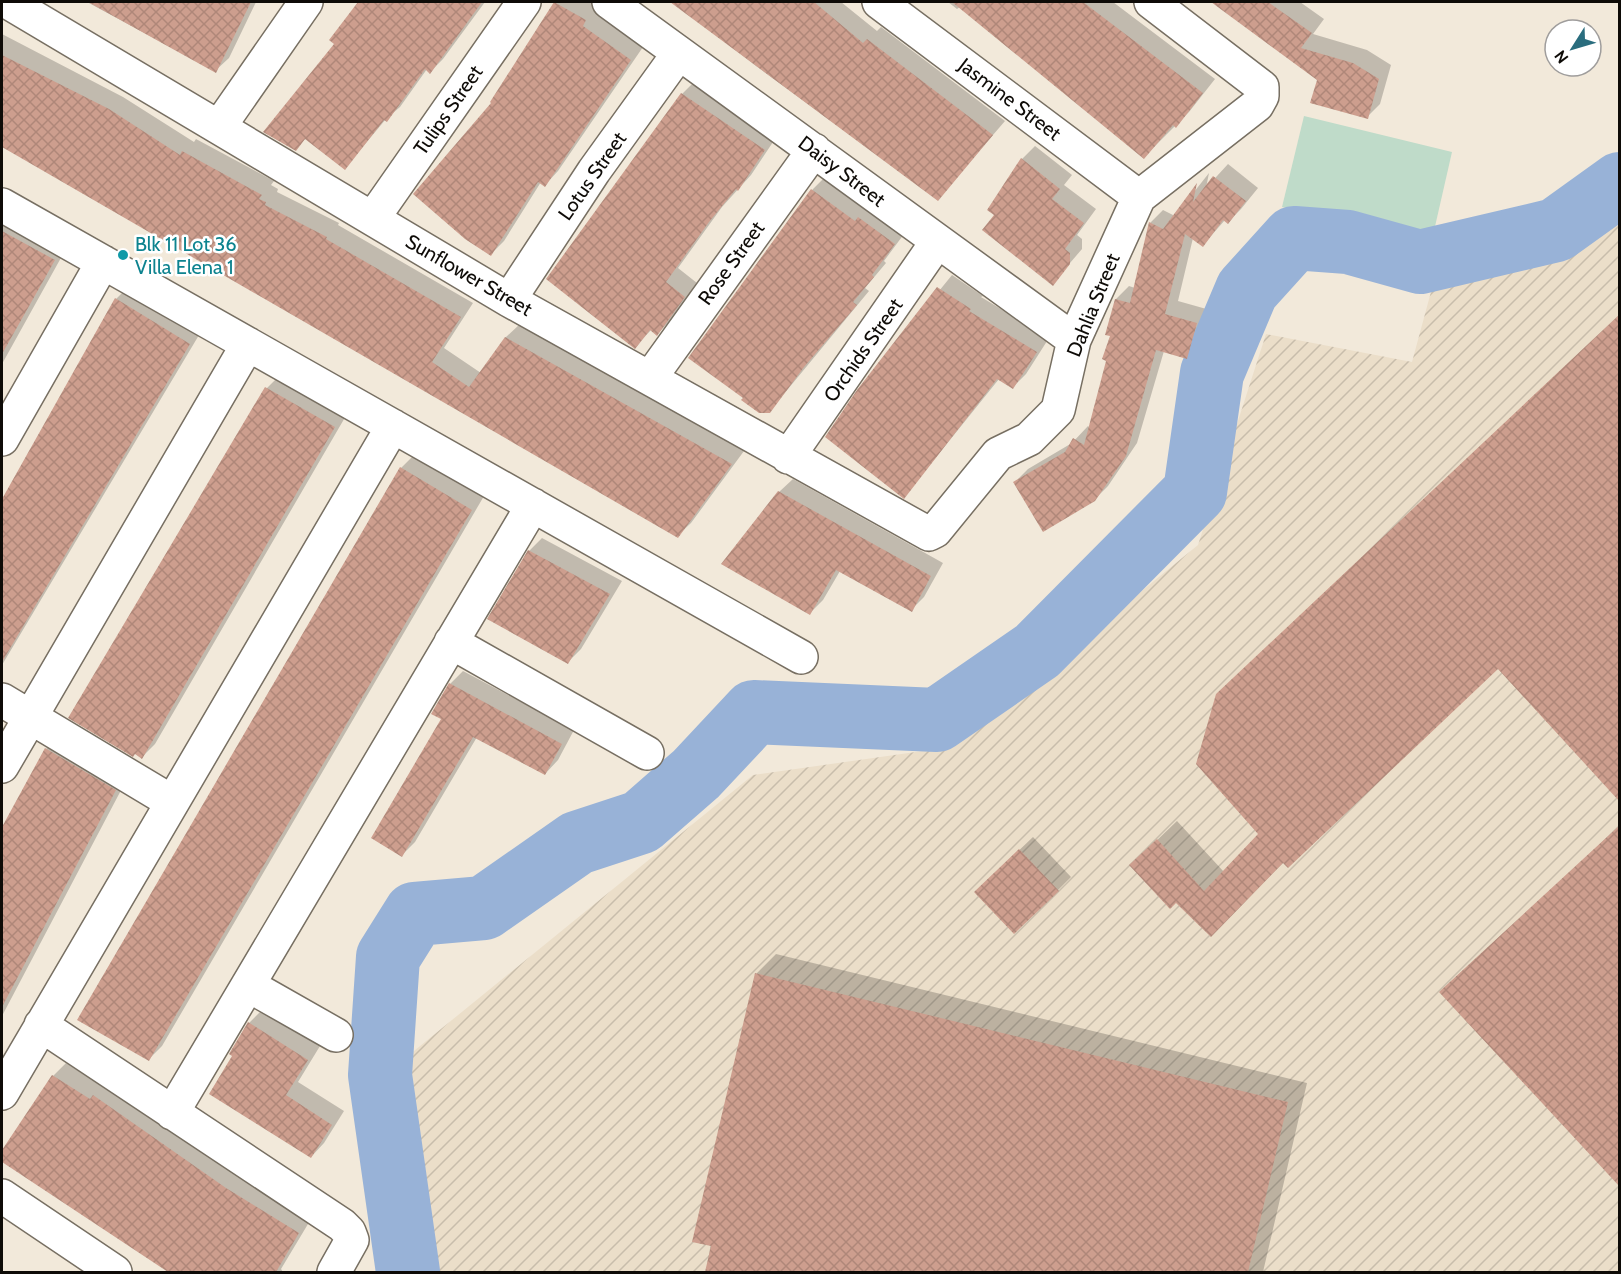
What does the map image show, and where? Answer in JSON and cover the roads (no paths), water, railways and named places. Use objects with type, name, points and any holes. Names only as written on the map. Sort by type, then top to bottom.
[{"type":"street","name":"Sunflower Street","points":[[8,2],[509,300],[922,532],[928,534],[935,531]]},
{"type":"street","points":[[219,127],[306,2]]},
{"type":"street","name":"Tulips Street","points":[[373,218],[524,2]]},
{"type":"street","name":"Daisy Street","points":[[609,2],[1074,340]]},
{"type":"street","name":"Jasmine Street","points":[[879,2],[1138,197]]},
{"type":"street","name":"Dahlia Street","points":[[935,531],[998,454],[1029,439],[1058,410],[1074,340],[1138,197],[1257,105],[1262,96],[1262,87],[1151,2]]},
{"type":"street","name":"Lotus Street","points":[[509,300],[594,171],[679,53]]},
{"type":"street","name":"Rose Street","points":[[650,378],[814,150]]},
{"type":"street","points":[[2,205],[801,657]]},
{"type":"street","name":"Orchids Street","points":[[788,457],[937,242]]},
{"type":"street","points":[[2,439],[103,262]]},
{"type":"street","points":[[2,766],[248,344]]},
{"type":"street","points":[[2,1093],[393,426]]},
{"type":"street","points":[[172,1113],[533,505]]},
{"type":"street","points":[[452,642],[647,753]]},
{"type":"street","points":[[2,700],[172,802]]},
{"type":"street","points":[[248,985],[336,1035]]},
{"type":"street","points":[[41,1025],[342,1225],[349,1232],[342,1262]]},
{"type":"street","points":[[2,1196],[115,1272]]},
{"type":"waterway","points":[[408,1272],[380,1075],[388,957],[415,914],[484,908],[577,843],[641,822],[696,774],[754,712],[937,720],[1037,651],[1195,492],[1212,373],[1247,290],[1294,238],[1348,242],[1420,262],[1556,230],[1620,184]]},
{"type":"place","name":"Blk 11 Lot 36 Villa Elena 1","points":[[123,255]]}]
